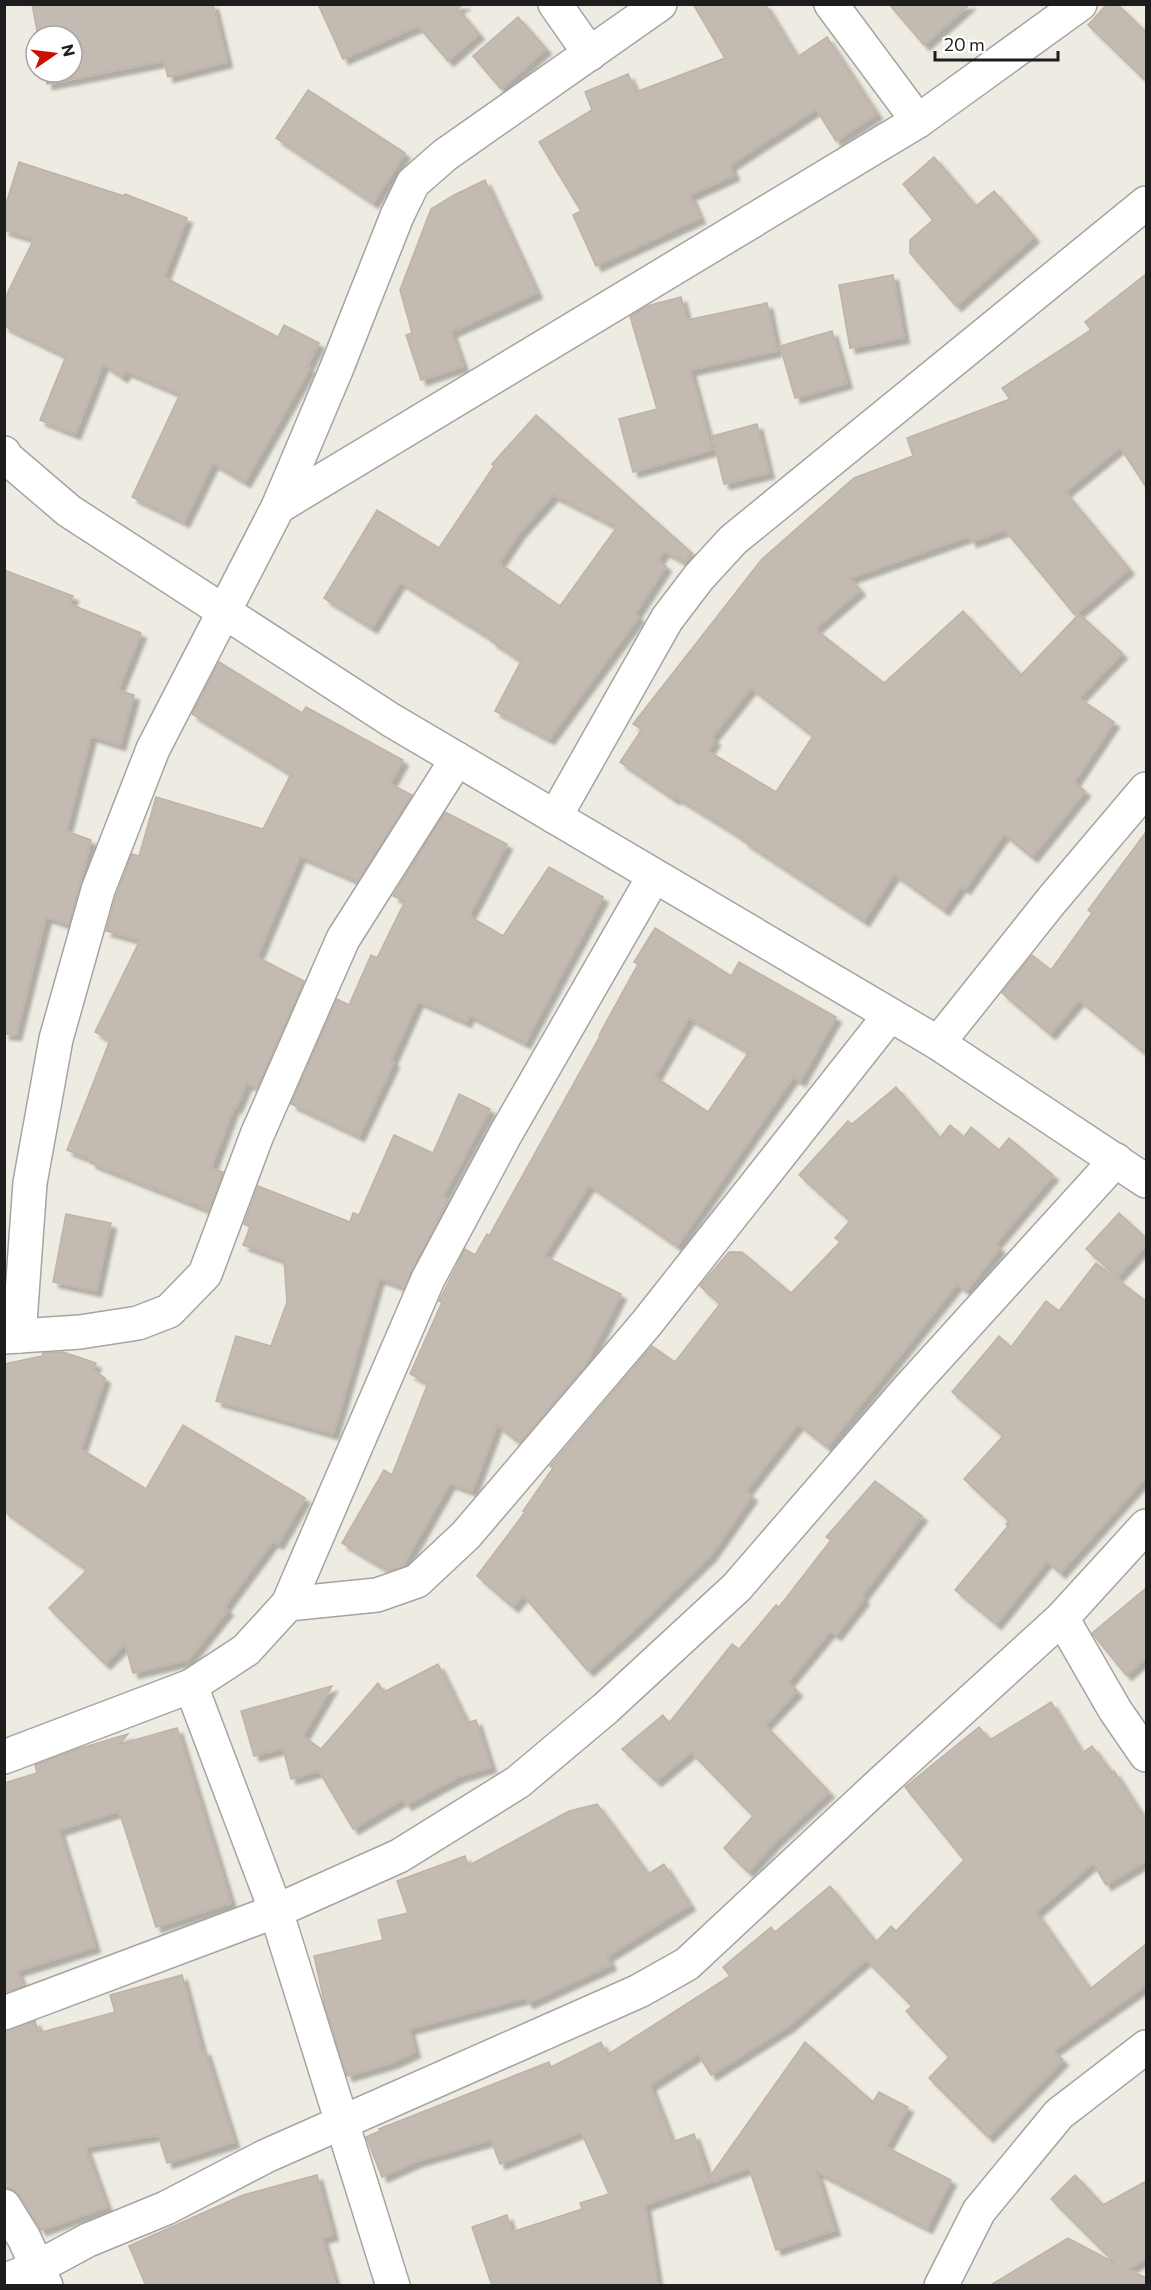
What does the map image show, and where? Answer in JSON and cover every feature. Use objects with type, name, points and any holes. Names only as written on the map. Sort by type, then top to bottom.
[{"type":"street","points":[[555,4],[590,54]]},
{"type":"street","points":[[457,759],[343,939],[257,1135],[205,1274],[169,1311],[138,1323],[80,1332],[12,1337],[30,1183],[56,1038],[98,890],[153,749],[278,507],[336,370],[397,216],[413,183],[445,154],[660,4]]},
{"type":"street","points":[[831,4],[918,121]]},
{"type":"street","points":[[278,507],[918,121],[1080,4]]},
{"type":"street","points":[[555,817],[667,619],[699,577],[734,540],[1146,203]]},
{"type":"street","points":[[5,457],[69,511],[391,720],[938,1043],[1146,1181]]},
{"type":"street","points":[[938,1043],[1052,900],[1146,789]]},
{"type":"street","points":[[4,1758],[191,1686],[246,1650],[288,1604],[428,1279],[505,1135],[654,876]]},
{"type":"street","points":[[288,1604],[377,1595],[417,1581],[466,1535],[646,1324],[890,1015]]},
{"type":"street","points":[[4,2013],[276,1911],[399,1856],[518,1782],[606,1708],[737,1587],[909,1388],[1116,1160]]},
{"type":"street","points":[[4,2282],[42,2276],[88,2240],[166,2208],[255,2161],[639,1990],[687,1964],[1062,1618],[1146,1526]]},
{"type":"street","points":[[1062,1618],[1115,1710],[1146,1755]]},
{"type":"street","points":[[191,1686],[276,1911],[393,2286]]},
{"type":"street","points":[[941,2286],[979,2211],[1059,2114],[1146,2046]]},
{"type":"street","points":[[4,2206],[24,2238],[42,2276]]},
{"type":"building","points":[[32,4],[213,4],[227,62],[168,77],[164,61],[84,77],[84,24],[36,24]]},
{"type":"building","points":[[318,4],[465,4],[457,8],[479,34],[448,61],[418,26],[343,59]]},
{"type":"building","points":[[693,4],[765,4],[797,57],[827,37],[877,114],[836,141],[816,109],[730,165],[734,175],[690,195],[700,218],[596,266],[573,215],[581,211],[539,142],[592,110],[585,92],[628,74],[636,92],[725,58]]},
{"type":"building","points":[[889,4],[970,4],[924,45]]},
{"type":"building","points":[[1107,4],[1117,4],[1146,32],[1146,81],[1088,25]]},
{"type":"building","points":[[518,17],[546,49],[501,89],[473,56]]},
{"type":"building","points":[[308,90],[405,153],[373,203],[276,138]]},
{"type":"building","points":[[934,157],[976,206],[994,191],[1034,237],[956,306],[910,253],[910,240],[933,220],[903,184]]},
{"type":"building","points":[[19,162],[124,196],[125,194],[187,218],[164,277],[278,337],[284,325],[319,343],[307,367],[310,368],[245,482],[213,463],[184,522],[132,497],[180,394],[126,371],[122,377],[103,364],[75,434],[40,420],[66,356],[4,326],[4,300],[34,239],[4,230],[4,210]]},
{"type":"building","points":[[485,180],[537,293],[451,332],[463,366],[421,380],[406,335],[412,333],[400,290],[431,209]]},
{"type":"building","points":[[1146,274],[1146,487],[1120,447],[1065,492],[1129,569],[1075,615],[1005,530],[971,542],[969,536],[850,578],[860,590],[815,629],[884,683],[963,611],[1021,675],[1079,614],[1122,653],[1079,698],[1114,722],[1074,782],[1085,791],[1032,857],[1004,834],[965,889],[961,886],[944,910],[894,874],[864,921],[743,841],[744,839],[676,797],[674,799],[620,762],[642,729],[633,724],[762,559],[854,478],[913,456],[907,438],[1010,399],[1002,388],[1091,330],[1085,322]],"holes":[[[751,688],[813,736],[776,792],[708,751],[715,740],[711,738]]]},
{"type":"building","points":[[893,275],[904,338],[850,348],[839,285]]},
{"type":"building","points":[[681,297],[687,320],[767,303],[777,351],[690,370],[712,450],[633,472],[619,419],[657,409],[630,316],[647,306]]},
{"type":"building","points":[[832,331],[847,383],[795,398],[780,346]]},
{"type":"building","points":[[536,415],[692,553],[685,562],[664,551],[658,560],[666,566],[635,614],[639,617],[549,739],[495,711],[521,661],[491,641],[492,639],[400,582],[372,628],[324,598],[377,510],[439,548],[494,466],[492,464]],"holes":[[[553,495],[617,527],[560,606],[499,563],[519,533]]]},
{"type":"building","points":[[757,424],[769,473],[724,484],[712,436]]},
{"type":"building","points":[[4,570],[73,596],[70,604],[141,633],[118,690],[134,695],[120,745],[91,736],[66,831],[91,840],[70,921],[67,924],[46,917],[16,1035],[4,1034]]},
{"type":"building","points":[[219,662],[302,713],[306,707],[403,760],[390,784],[412,795],[358,881],[300,856],[257,957],[304,981],[257,1088],[247,1083],[236,1108],[234,1107],[211,1168],[223,1172],[209,1210],[91,1163],[90,1159],[67,1150],[110,1040],[95,1032],[140,940],[106,931],[132,854],[139,856],[156,797],[263,829],[291,774],[192,714]]},
{"type":"building","points":[[445,812],[507,844],[469,916],[503,936],[549,867],[603,897],[525,1043],[469,1015],[466,1022],[418,1001],[391,1061],[394,1062],[359,1136],[291,1104],[337,999],[349,1005],[371,955],[377,958],[405,901],[393,896]]},
{"type":"building","points":[[1146,832],[1146,1054],[1079,1000],[1050,1034],[1002,993],[1032,955],[1051,970],[1092,913],[1088,910]]},
{"type":"building","points":[[655,928],[731,976],[739,962],[836,1017],[800,1081],[793,1077],[677,1246],[589,1185],[544,1256],[621,1294],[584,1367],[520,1443],[497,1425],[472,1491],[450,1483],[402,1567],[389,1571],[342,1543],[384,1470],[392,1475],[428,1383],[410,1374],[442,1302],[439,1301],[465,1249],[475,1255],[487,1234],[489,1236],[600,1036],[638,964],[634,962]],"holes":[[[689,1018],[749,1052],[708,1112],[655,1077]]]},
{"type":"building","points":[[896,1087],[940,1138],[950,1125],[964,1137],[971,1127],[999,1150],[1009,1138],[1053,1175],[995,1244],[1000,1248],[966,1291],[957,1284],[827,1447],[798,1424],[746,1491],[752,1496],[711,1555],[588,1671],[523,1595],[513,1607],[477,1576],[525,1512],[523,1511],[553,1468],[550,1466],[652,1346],[675,1362],[720,1304],[700,1286],[729,1252],[742,1252],[791,1293],[840,1242],[835,1238],[850,1221],[799,1175],[848,1121],[852,1124]]},
{"type":"building","points":[[459,1094],[490,1109],[443,1196],[448,1199],[404,1287],[379,1278],[333,1434],[216,1401],[236,1336],[271,1346],[287,1302],[284,1260],[243,1245],[250,1227],[244,1224],[258,1186],[350,1222],[353,1213],[359,1215],[394,1135],[433,1153]]},
{"type":"building","points":[[1119,1213],[1146,1238],[1146,1245],[1117,1277],[1086,1249]]},
{"type":"building","points":[[66,1214],[111,1223],[96,1291],[53,1282]]},
{"type":"building","points":[[1096,1263],[1146,1301],[1146,1477],[1060,1573],[1047,1561],[996,1624],[955,1590],[1008,1526],[1006,1524],[1009,1521],[964,1479],[1003,1436],[952,1392],[999,1336],[1011,1347],[1046,1301],[1059,1311]]},
{"type":"building","points":[[63,1352],[96,1363],[93,1370],[105,1378],[81,1449],[146,1489],[183,1425],[305,1498],[278,1544],[273,1541],[224,1607],[228,1610],[188,1660],[133,1673],[125,1644],[105,1664],[49,1608],[87,1570],[4,1511],[4,1364],[42,1356],[43,1353]]},
{"type":"building","points":[[875,1481],[922,1516],[861,1597],[864,1599],[836,1635],[830,1631],[788,1682],[797,1691],[765,1725],[829,1792],[777,1840],[748,1872],[724,1848],[753,1816],[691,1752],[656,1781],[622,1749],[663,1715],[669,1723],[732,1644],[739,1649],[776,1605],[779,1607],[831,1540],[826,1537]]},
{"type":"building","points":[[1146,1588],[1146,1658],[1126,1675],[1092,1633]]},
{"type":"building","points":[[438,1664],[467,1723],[476,1720],[491,1767],[458,1777],[406,1805],[403,1799],[353,1829],[319,1771],[291,1779],[283,1748],[254,1756],[241,1711],[332,1686],[303,1736],[321,1749],[378,1683],[384,1692]]},
{"type":"building","points":[[1051,1702],[1082,1753],[1092,1746],[1112,1773],[1114,1771],[1146,1821],[1146,1861],[1106,1885],[1093,1863],[1036,1912],[1090,1989],[1146,1944],[1146,1985],[1053,2051],[1063,2060],[988,2137],[929,2078],[949,2057],[906,2011],[912,2006],[866,1960],[789,2026],[711,2075],[698,2054],[650,2085],[672,2142],[694,2134],[709,2178],[805,2042],[873,2102],[879,2092],[908,2107],[886,2147],[951,2180],[927,2228],[816,2171],[835,2230],[776,2250],[749,2168],[645,2205],[658,2286],[492,2286],[472,2227],[507,2215],[512,2232],[582,2209],[580,2203],[609,2194],[581,2132],[500,2164],[491,2140],[417,2161],[382,2177],[366,2137],[380,2131],[379,2129],[549,2062],[551,2067],[601,2042],[607,2055],[730,1976],[723,1967],[771,1927],[775,1932],[830,1886],[876,1942],[891,1926],[896,1931],[964,1860],[905,1787],[979,1727],[990,1740]]},
{"type":"building","points":[[177,1728],[231,1903],[156,1927],[119,1811],[59,1830],[95,1947],[17,1971],[23,1986],[4,1993],[4,1783],[37,1773],[35,1765],[78,1749],[128,1734],[120,1744]]},
{"type":"building","points":[[597,1804],[648,1874],[664,1864],[690,1905],[607,1956],[611,1965],[528,2003],[525,1998],[409,2029],[415,2052],[394,2062],[347,2076],[325,2006],[314,1956],[383,1940],[378,1920],[408,1913],[397,1881],[465,1856],[468,1866],[569,1811]]},
{"type":"building","points":[[182,1975],[202,2051],[205,2050],[234,2142],[167,2163],[158,2135],[85,2147],[107,2207],[41,2230],[20,2196],[12,2189],[4,2187],[4,2031],[35,2021],[38,2031],[42,2030],[42,2032],[115,2012],[110,1995]]},
{"type":"building","points":[[317,2175],[333,2235],[322,2238],[336,2286],[146,2286],[129,2246],[243,2195]]},
{"type":"building","points":[[1075,2175],[1103,2205],[1146,2181],[1146,2258],[1128,2269],[1146,2278],[1146,2286],[989,2286],[1068,2238],[1115,2263],[1051,2199]]}]
